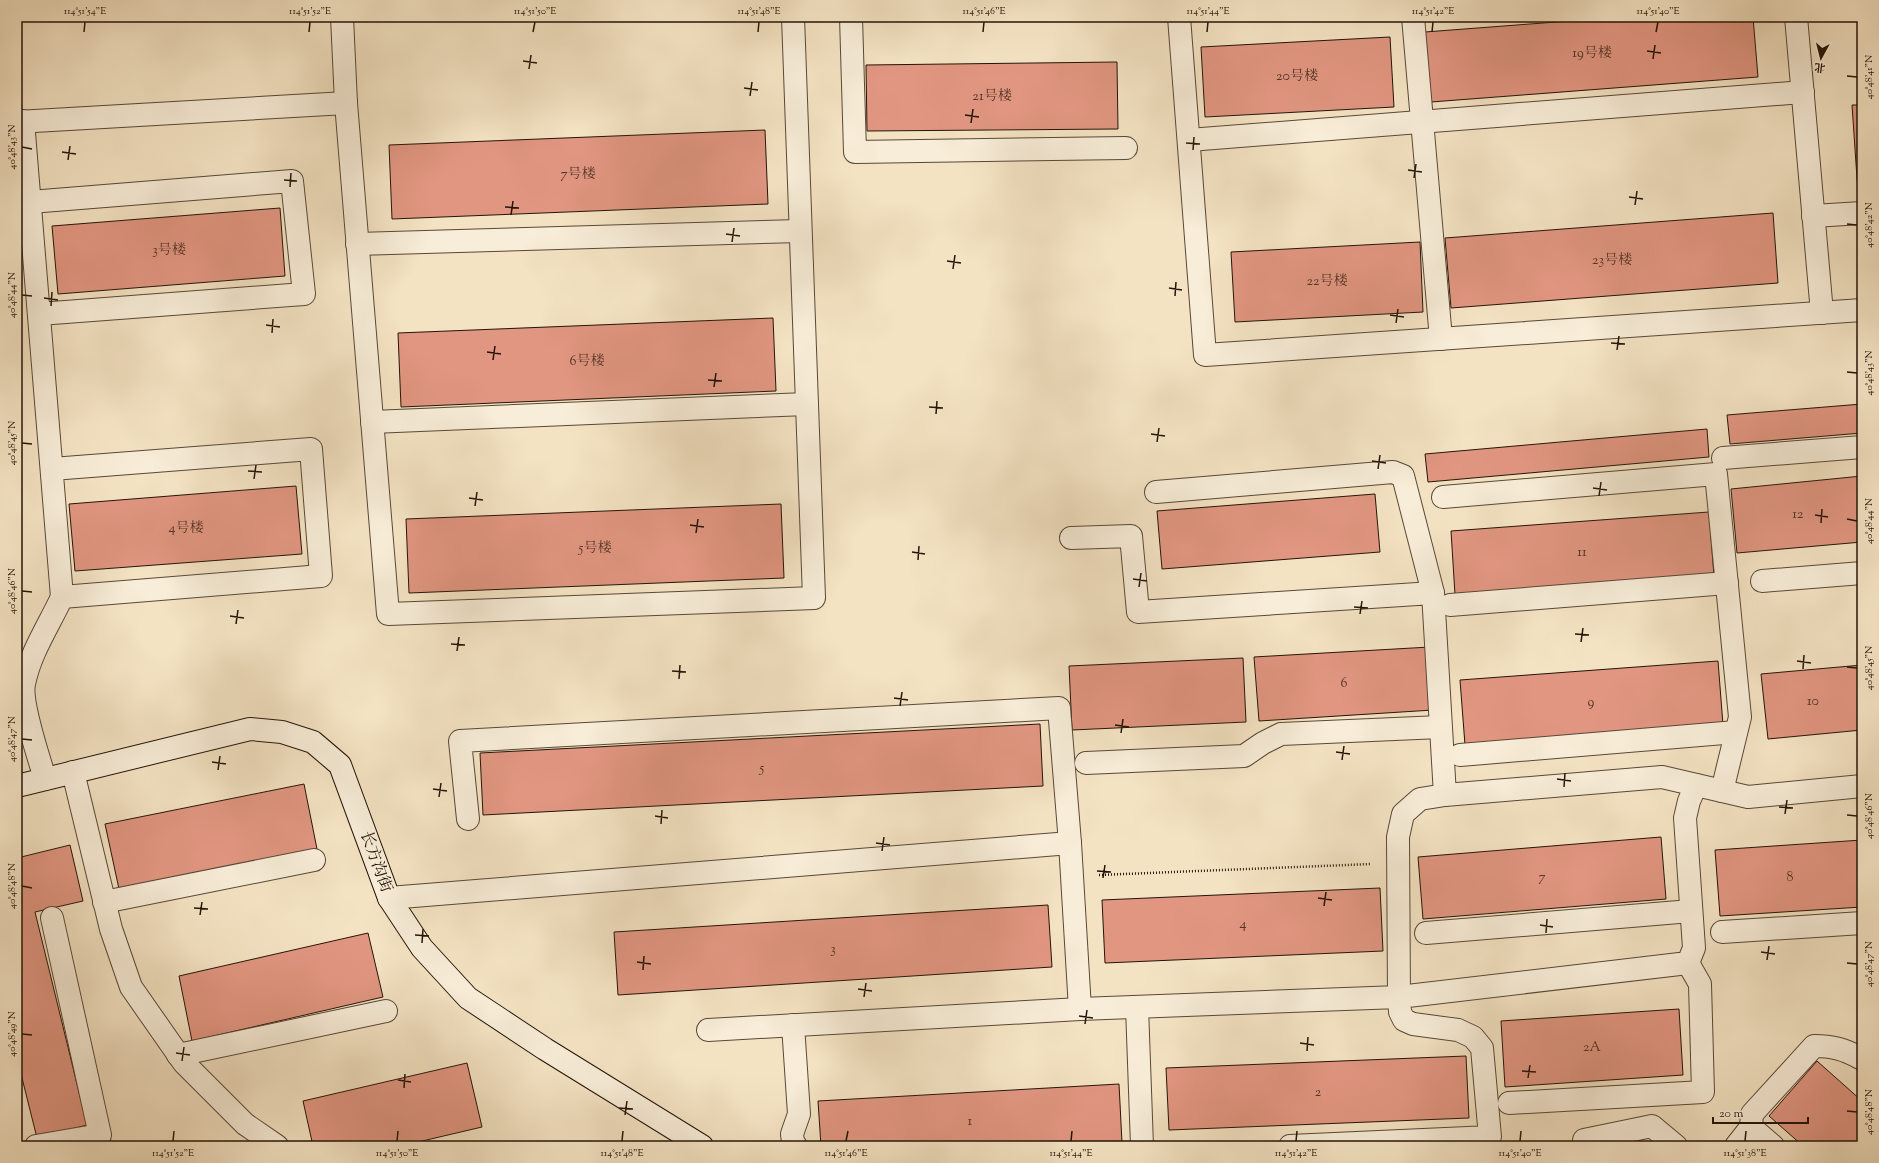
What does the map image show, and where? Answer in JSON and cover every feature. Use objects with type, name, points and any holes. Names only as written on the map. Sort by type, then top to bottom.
[{"type":"street","points":[[342,17],[346,103],[388,614],[814,598],[793,17]]},
{"type":"street","points":[[851,17],[855,152],[1126,148]]},
{"type":"street","points":[[1179,17],[1205,355],[1862,310]]},
{"type":"street","points":[[1413,17],[1441,339]]},
{"type":"street","points":[[1796,17],[1822,313]]},
{"type":"street","points":[[1189,140],[1422,123],[1803,92]]},
{"type":"street","points":[[45,779],[25,707],[24,685],[32,658],[62,597],[30,202],[20,121],[346,103]]},
{"type":"street","points":[[30,202],[292,181],[304,294],[39,314]]},
{"type":"street","points":[[1813,216],[1862,213]]},
{"type":"street","points":[[357,244],[800,231]]},
{"type":"street","points":[[372,422],[807,404]]},
{"type":"street","points":[[1722,458],[1862,447]]},
{"type":"street","points":[[52,469],[311,449],[321,576],[62,597]]},
{"type":"street","points":[[1156,492],[1393,472],[1403,476],[1441,599],[1440,727],[1445,795]]},
{"type":"street","points":[[1443,497],[1716,474],[1740,717],[1722,791]]},
{"type":"street","points":[[1071,538],[1131,536],[1138,612],[1441,599],[1727,583]]},
{"type":"street","points":[[1762,581],[1862,573]]},
{"type":"street","points":[[468,819],[460,741],[1059,708],[1070,843],[1080,1009]]},
{"type":"street","points":[[1086,763],[1244,756],[1263,743],[1282,734],[1440,727]]},
{"type":"street","name":"长方沟街","points":[[17,786],[250,728],[282,732],[313,742],[340,765],[388,898],[422,948],[468,998],[545,1049],[702,1146]]},
{"type":"street","points":[[1460,755],[1736,732]]},
{"type":"street","points":[[73,772],[111,929],[131,988],[184,1063],[245,1124],[277,1146]]},
{"type":"street","points":[[1290,1146],[1490,1137],[1482,1048],[1474,1037],[1458,1030],[1413,1024],[1404,1020],[1400,1012],[1398,837],[1404,814],[1420,799],[1445,795],[1662,777],[1748,796],[1862,786]]},
{"type":"street","points":[[1688,963],[1694,948],[1685,818],[1689,802],[1696,785]]},
{"type":"street","points":[[388,898],[1070,843]]},
{"type":"street","points":[[104,902],[314,860]]},
{"type":"street","points":[[1426,932],[1691,911]]},
{"type":"street","points":[[36,1146],[100,1135],[52,918]]},
{"type":"street","points":[[1722,932],[1862,923]]},
{"type":"street","points":[[708,1030],[1080,1009],[1399,997],[1688,963]]},
{"type":"street","points":[[1509,1103],[1703,1092],[1700,984],[1688,963]]},
{"type":"street","points":[[1137,1007],[1142,1146]]},
{"type":"street","points":[[178,1055],[386,1011]]},
{"type":"street","points":[[793,1025],[799,1114],[792,1134],[793,1142],[796,1146]]},
{"type":"street","points":[[1736,1146],[1751,1127],[1752,1114],[1814,1046],[1831,1046],[1846,1050],[1861,1058]]},
{"type":"street","points":[[1584,1146],[1584,1140],[1652,1126],[1676,1146]]},
{"type":"street","points":[[1751,1127],[1773,1146]]},
{"type":"path","points":[[1098,875],[1398,863]]},
{"type":"building","points":[[1622,17],[1753,17],[1758,77],[1431,102],[1425,32]]},
{"type":"building","points":[[1390,37],[1394,107],[1205,117],[1201,47]]},
{"type":"building","points":[[1117,62],[1118,129],[867,131],[866,65]]},
{"type":"building","points":[[1852,105],[1862,105],[1862,193],[1858,193]]},
{"type":"building","points":[[765,130],[768,204],[392,219],[389,145]]},
{"type":"building","points":[[280,208],[285,276],[58,294],[52,226]]},
{"type":"building","points":[[1773,213],[1778,283],[1451,308],[1445,238]]},
{"type":"building","points":[[1420,242],[1423,312],[1235,322],[1231,252]]},
{"type":"building","points":[[773,318],[776,391],[401,407],[398,333]]},
{"type":"building","points":[[1862,404],[1862,433],[1730,444],[1727,415]]},
{"type":"building","points":[[1707,429],[1709,457],[1428,482],[1425,454]]},
{"type":"building","points":[[1862,476],[1862,542],[1737,553],[1731,489]]},
{"type":"building","points":[[296,486],[302,554],[75,571],[69,504]]},
{"type":"building","points":[[1375,494],[1380,552],[1162,569],[1157,511]]},
{"type":"building","points":[[781,504],[784,578],[409,593],[406,519]]},
{"type":"building","points":[[1709,512],[1714,576],[1455,595],[1451,531]]},
{"type":"building","points":[[1430,647],[1433,710],[1259,721],[1254,657]]},
{"type":"building","points":[[1243,658],[1246,722],[1072,730],[1069,666]]},
{"type":"building","points":[[1718,661],[1723,725],[1465,745],[1460,680]]},
{"type":"building","points":[[1862,665],[1862,730],[1768,739],[1761,674]]},
{"type":"building","points":[[1040,724],[1043,786],[483,815],[480,753]]},
{"type":"building","points":[[304,784],[317,849],[119,889],[105,824]]},
{"type":"building","points":[[1661,837],[1666,899],[1423,919],[1418,857]]},
{"type":"building","points":[[1862,840],[1862,907],[1720,916],[1715,850]]},
{"type":"building","points":[[70,845],[83,901],[35,912],[87,1125],[37,1138],[17,1058],[17,858]]},
{"type":"building","points":[[1380,888],[1383,951],[1105,963],[1102,900]]},
{"type":"building","points":[[1048,905],[1052,967],[618,995],[614,932]]},
{"type":"building","points":[[368,933],[383,997],[192,1041],[179,976]]},
{"type":"building","points":[[1679,1009],[1683,1075],[1505,1087],[1501,1021]]},
{"type":"building","points":[[1466,1056],[1469,1118],[1169,1130],[1166,1068]]},
{"type":"building","points":[[1817,1061],[1862,1101],[1862,1146],[1803,1146],[1769,1116]]},
{"type":"building","points":[[467,1063],[482,1127],[401,1146],[313,1146],[303,1101]]},
{"type":"building","points":[[1119,1084],[1122,1143],[1069,1146],[821,1146],[818,1101]]}]
